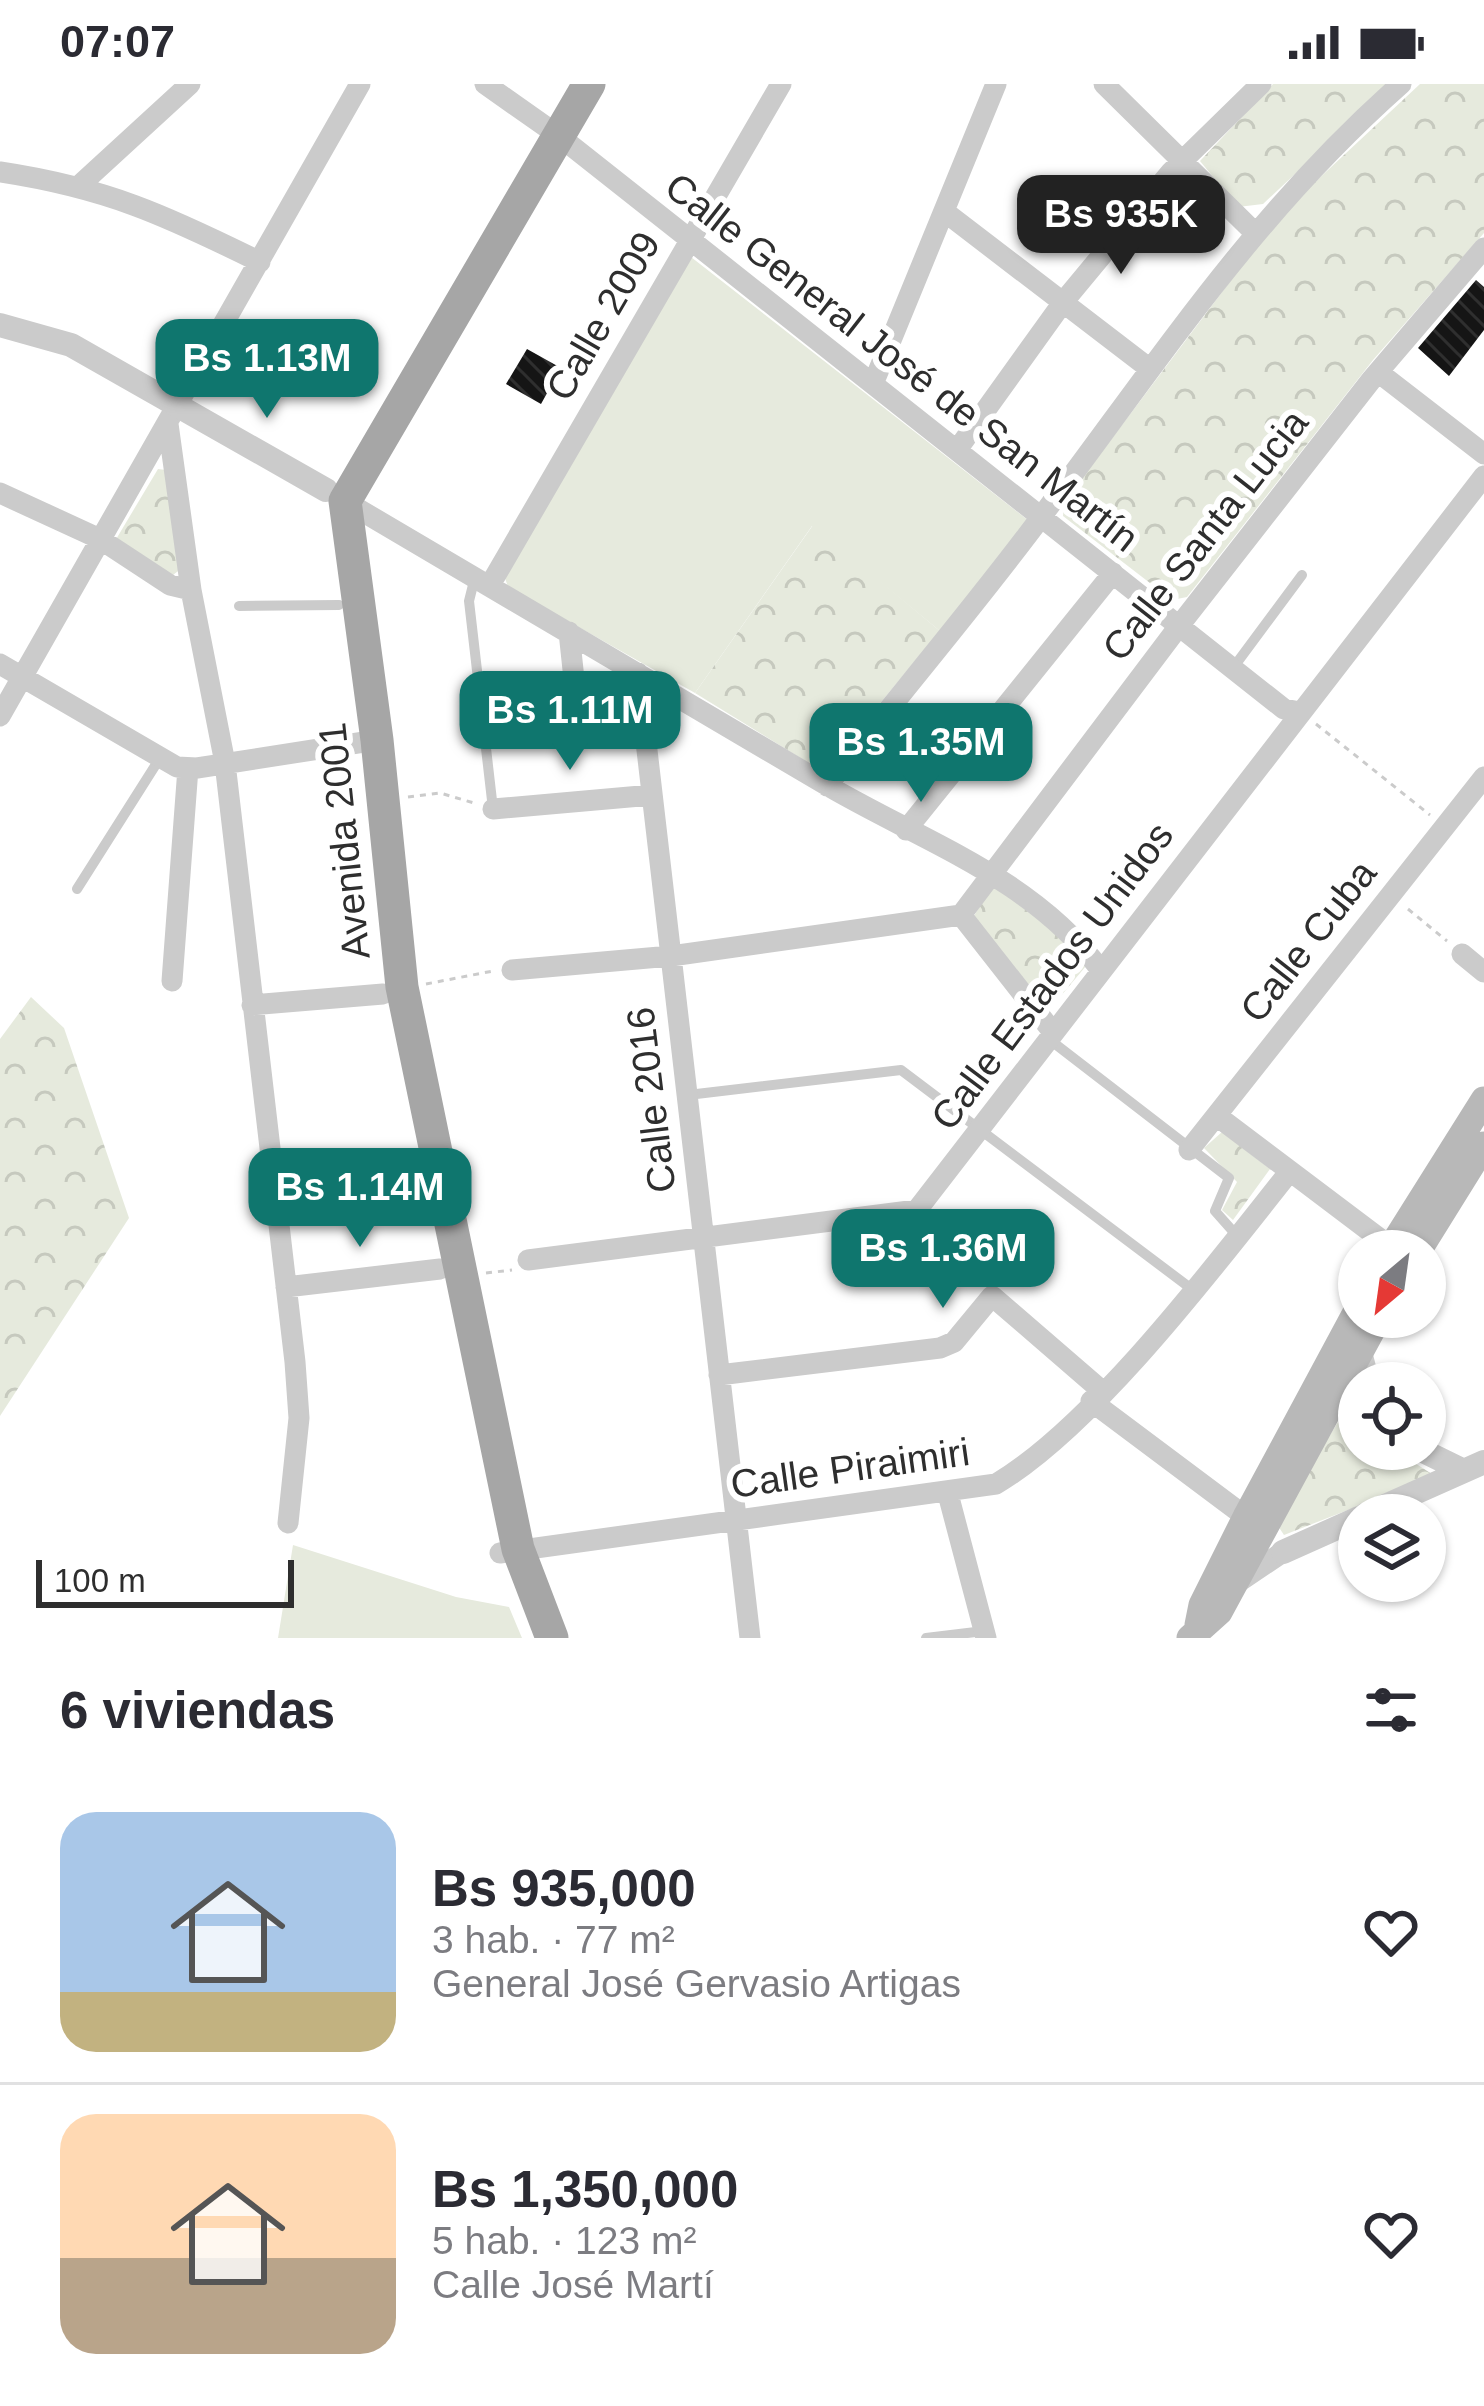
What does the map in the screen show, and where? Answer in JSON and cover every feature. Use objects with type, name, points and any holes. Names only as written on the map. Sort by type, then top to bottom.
[{"type":"main road","points":[[549,131],[563,84]]},
{"type":"main road","points":[[336,496],[549,131],[589,84]]},
{"type":"main road","name":"Avenida 2001","points":[[336,496],[339,605],[382,800],[392,990]]},
{"type":"main road","name":"Avenida 2001","points":[[336,496],[392,990],[509,1551],[532,1638]]},
{"type":"main road","points":[[1409,1230],[1484,1100]]},
{"type":"main road","points":[[1414,1230],[1484,1145]]},
{"type":"main road","points":[[1194,1633],[1219,1612],[1352,1338]]},
{"type":"main road","points":[[1194,1633],[1202,1605],[1246,1517],[1359,1338]]},
{"type":"main road","name":"Avenida 2001","points":[[509,1551],[552,1638]]},
{"type":"street","points":[[81,184],[190,84]]},
{"type":"street","points":[[0,716],[360,84]]},
{"type":"street","name":"Calle General José de San Martín","points":[[485,84],[1284,709],[1300,712]]},
{"type":"street","name":"Calle 2009","points":[[483,581],[781,84]]},
{"type":"street","points":[[873,384],[996,84]]},
{"type":"street","points":[[1104,84],[1253,231]]},
{"type":"street","points":[[957,451],[1064,302],[1184,160],[1261,84]]},
{"type":"street","points":[[827,786],[1042,517],[1253,231],[1312,166],[1401,84]]},
{"type":"street","points":[[0,172],[81,184],[123,197],[260,262]]},
{"type":"street","points":[[945,212],[1150,369]]},
{"type":"street","name":"Calle Santa Lucia","points":[[961,915],[1378,372],[1484,248]]},
{"type":"street","points":[[0,325],[71,345],[173,414],[336,496],[827,786],[991,872],[1072,931],[1100,969]]},
{"type":"street","points":[[1378,372],[1484,454]]},
{"type":"street","points":[[173,414],[191,590],[225,763],[286,1287],[299,1418],[288,1522]]},
{"type":"street","name":"Calle Estados Unidos","points":[[528,1260],[917,1210],[1484,476]]},
{"type":"street","points":[[0,494],[100,539],[170,585],[191,590]]},
{"type":"street","points":[[906,830],[1113,573]]},
{"type":"street","points":[[569,632],[580,736]]},
{"type":"street","points":[[0,664],[160,758],[188,768],[367,742]]},
{"type":"street","name":"Calle 2016","points":[[638,673],[750,1638]]},
{"type":"street","points":[[172,981],[188,768]]},
{"type":"street","name":"Calle Cuba","points":[[1189,1150],[1484,777]]},
{"type":"street","points":[[494,809],[652,794]]},
{"type":"street","points":[[512,970],[671,956],[961,915],[1050,1034]]},
{"type":"street","points":[[1462,954],[1484,972]]},
{"type":"street","name":"Calle 2016","points":[[671,956],[700,1213]]},
{"type":"street","points":[[252,1005],[392,990]]},
{"type":"street","points":[[1217,1115],[1371,1230]]},
{"type":"street","name":"Calle Piraimiri","points":[[509,1551],[978,1491],[1018,1471],[1097,1396],[1290,1171]]},
{"type":"street","points":[[286,1287],[450,1273]]},
{"type":"street","points":[[719,1375],[940,1348],[954,1342],[992,1296],[1097,1396],[1246,1517]]},
{"type":"street","points":[[1350,1347],[1358,1362]]},
{"type":"street","points":[[1412,1494],[1474,1467]]},
{"type":"street","points":[[948,1494],[985,1635]]},
{"type":"street","points":[[1233,1585],[1283,1552],[1338,1527]]},
{"type":"lane","points":[[1233,668],[1302,575]]},
{"type":"lane","points":[[483,581],[469,601],[494,809]]},
{"type":"lane","points":[[239,606],[339,605]]},
{"type":"lane","points":[[77,890],[160,758]]},
{"type":"lane","points":[[1050,1034],[1229,1178],[1215,1211],[1238,1237]]},
{"type":"lane","points":[[688,1095],[901,1070],[1192,1290]]},
{"type":"lane","points":[[926,1638],[985,1635]]},
{"type":"path","points":[[1300,712],[1446,828]]},
{"type":"path","points":[[382,800],[440,793],[494,809]]},
{"type":"path","points":[[1389,893],[1462,954]]},
{"type":"path","points":[[392,990],[472,971],[512,970]]},
{"type":"path","points":[[450,1273],[518,1269],[528,1260]]},
{"type":"green space","points":[[1273,84],[1391,84],[1263,204],[1238,207],[1200,161]]},
{"type":"green space","points":[[1420,84],[1484,84],[1484,233],[1373,360],[1187,597],[1172,600],[1063,516],[1064,502],[1259,243],[1299,197]]},
{"type":"green space","points":[[691,257],[1029,521],[940,631],[812,526],[695,693],[508,587],[504,575]]},
{"type":"green space","points":[[158,469],[166,470],[182,568],[173,575],[115,541]]},
{"type":"green space","points":[[813,525],[940,631],[823,772],[695,693]]},
{"type":"green space","points":[[1000,884],[1052,922],[1086,966],[1060,997],[1045,1006],[974,916],[991,887]]},
{"type":"green space","points":[[31,997],[64,1028],[129,1218],[0,1416],[0,1039]]},
{"type":"green space","points":[[1222,1132],[1270,1169],[1233,1220],[1222,1210],[1237,1182],[1204,1148]]},
{"type":"green space","points":[[1338,1422],[1338,1470],[1426,1470],[1435,1476],[1389,1494],[1338,1494],[1338,1514],[1284,1535],[1276,1523]]},
{"type":"green space","points":[[293,1545],[456,1597],[509,1607],[522,1638],[278,1638]]},
{"type":"building","points":[[1476,280],[1484,287],[1484,330],[1449,376],[1418,348]]},
{"type":"building","points":[[527,349],[561,368],[541,404],[506,384]]}]
